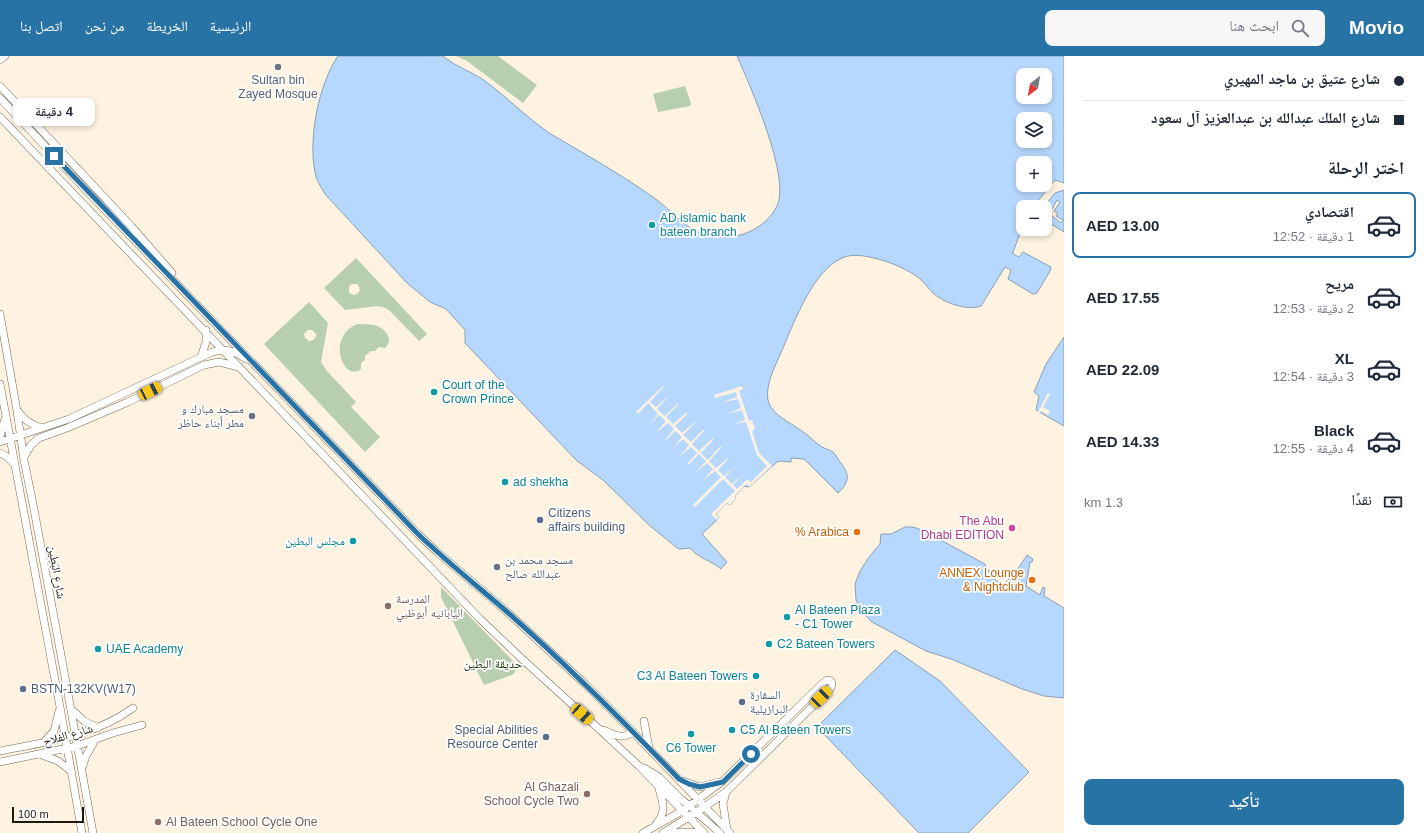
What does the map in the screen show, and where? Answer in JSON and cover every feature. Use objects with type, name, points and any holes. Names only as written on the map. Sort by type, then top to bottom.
[{"type":"main road","points":[[0,60],[5,56]]},
{"type":"main road","points":[[0,86],[141,237],[182,285],[192,300]]},
{"type":"main road","points":[[0,98],[86,190],[427,542],[522,625],[584,683],[649,748],[729,832]]},
{"type":"main road","points":[[1,119],[206,330],[480,618],[520,658],[599,729],[658,785],[704,833]]},
{"type":"main road","name":"شارع البَطِين","points":[[0,314],[24,460],[72,710],[81,771],[93,833]]},
{"type":"main road","points":[[202,357],[206,342],[206,330]]},
{"type":"main road","points":[[0,442],[69,419],[212,352],[223,349],[235,352],[256,366]]},
{"type":"main road","points":[[24,460],[26,453],[36,440],[128,402],[181,375],[208,364],[225,363],[241,368]]},
{"type":"main road","name":"شارع البَطِين","points":[[0,384],[82,833]]},
{"type":"main road","points":[[128,402],[127,398],[130,391]]},
{"type":"main road","points":[[17,411],[22,418],[29,423],[43,428]]},
{"type":"main road","points":[[0,436],[6,416]]},
{"type":"main road","points":[[43,428],[45,436]]},
{"type":"main road","points":[[0,453],[16,465]]},
{"type":"main road","points":[[643,833],[682,811],[723,782],[824,682],[827,680],[831,681],[831,688],[726,792],[663,833]]},
{"type":"main road","points":[[43,743],[49,738],[55,728],[60,707]]},
{"type":"main road","name":"شارع الفلاح","points":[[0,751],[65,738],[98,728],[120,717],[133,708]]},
{"type":"main road","points":[[72,710],[84,721],[98,728]]},
{"type":"main road","points":[[644,721],[649,748]]},
{"type":"main road","name":"شارع الفلاح","points":[[0,762],[67,749],[113,733],[142,725]]},
{"type":"main road","points":[[599,729],[621,737],[633,732]]},
{"type":"main road","points":[[81,771],[86,756],[95,740]]},
{"type":"main road","points":[[42,755],[58,761],[71,771]]},
{"type":"main road","points":[[638,766],[659,777],[689,806],[697,808],[705,807]]},
{"type":"main road","points":[[679,779],[700,787],[723,782]]},
{"type":"main road","points":[[651,828],[663,814],[658,785]]},
{"type":"main road","points":[[726,792],[723,804],[729,832]]},
{"type":"main road","points":[[682,811],[690,810],[697,812],[720,833]]},
{"type":"main road","points":[[672,833],[699,833]]},
{"type":"green space","points":[[456,56],[498,56],[537,85],[523,103],[467,61]]},
{"type":"green space","points":[[685,86],[691,103],[690,106],[658,112],[653,94]]},
{"type":"green space","points":[[356,258],[427,334],[419,341],[389,310],[383,307],[377,306],[345,310],[324,288]],"holes":[[[351,284],[357,284],[360,289],[359,292],[354,295],[349,293],[349,287]]]},
{"type":"green space","points":[[309,302],[328,323],[321,362],[326,370],[356,402],[351,407],[380,437],[365,452],[264,344]],"holes":[[[308,330],[312,330],[316,334],[316,337],[309,341],[305,338],[304,334]]]},
{"type":"green space","points":[[357,324],[370,324],[378,326],[385,331],[389,337],[389,341],[385,348],[379,347],[375,351],[371,351],[365,356],[365,360],[361,363],[361,369],[355,372],[349,370],[344,365],[340,348],[342,339],[347,331]]},
{"type":"green space","name":"حديقة البطين","points":[[441,587],[517,665],[515,672],[512,675],[484,685],[441,597]]},
{"type":"water","points":[[338,56],[443,56],[485,81],[549,133],[604,165],[644,191],[692,229],[711,236],[731,237],[745,234],[762,224],[775,210],[780,192],[774,154],[767,131],[737,56],[1064,56],[1064,183],[1055,180],[1052,184],[1052,156],[1016,156],[1016,192],[1045,192],[1039,200],[1016,200],[1016,236],[1019,236],[1013,254],[1019,257],[1023,252],[1051,267],[1050,271],[1037,293],[1033,294],[1008,279],[1011,270],[1005,267],[981,306],[963,307],[949,303],[938,297],[921,280],[910,272],[883,261],[855,255],[846,256],[832,264],[814,285],[799,311],[772,373],[768,387],[768,400],[773,410],[777,414],[819,445],[834,453],[846,470],[847,482],[838,493],[804,459],[791,458],[791,462],[777,462],[749,487],[744,486],[735,496],[736,498],[730,505],[727,503],[716,514],[719,518],[702,534],[727,562],[721,569],[690,548],[679,549],[676,547],[649,525],[603,480],[576,460],[465,343],[465,330],[446,309],[430,302],[407,283],[325,194],[316,175],[313,159],[313,144],[317,112],[325,81]]},
{"type":"water","points":[[1064,190],[1064,232],[1052,224],[1052,216],[1061,223],[1063,220],[1056,216],[1058,213],[1054,211],[1060,202],[1057,200],[1052,209],[1052,200],[1049,200],[1055,193]]},
{"type":"water","points":[[1064,337],[1064,426],[1036,410],[1039,396],[1034,392],[1046,364]]},
{"type":"water","points":[[905,527],[913,527],[922,530],[985,564],[994,579],[1003,585],[1015,573],[1027,555],[1033,559],[1032,562],[1030,562],[1026,586],[1040,595],[1043,587],[1045,588],[1044,596],[1064,608],[1064,698],[1044,696],[1022,689],[951,659],[926,651],[872,622],[861,611],[856,600],[855,584],[860,571],[880,544],[881,534],[891,534]]},
{"type":"water","points":[[895,650],[940,681],[1029,772],[968,833],[919,833],[817,727]]},
{"type":"pier","points":[[665,385],[650,402],[656,407],[670,395],[657,409],[665,416],[678,403],[678,405],[666,417],[673,424],[687,412],[687,414],[675,426],[682,433],[696,421],[683,435],[691,442],[703,430],[705,430],[692,444],[699,451],[713,438],[713,440],[701,453],[708,460],[720,447],[722,447],[709,461],[716,468],[728,458],[718,470],[724,476],[735,466],[725,477],[732,484],[743,474],[733,485],[737,489],[747,479],[751,482],[767,466],[757,455],[746,422],[734,424],[745,420],[742,410],[727,414],[741,408],[738,399],[720,403],[737,397],[736,392],[715,398],[714,395],[742,386],[743,389],[739,391],[749,421],[752,420],[755,429],[752,431],[759,453],[772,466],[749,487],[748,484],[744,486],[735,496],[736,498],[730,505],[727,503],[716,514],[719,518],[717,520],[711,514],[735,491],[723,479],[695,507],[693,505],[721,477],[715,471],[703,480],[713,469],[707,463],[695,473],[706,461],[699,454],[688,465],[687,464],[697,453],[691,447],[679,457],[689,445],[683,439],[672,449],[682,437],[675,431],[664,441],[674,429],[668,423],[656,433],[666,421],[659,415],[649,425],[658,414],[648,403],[638,414],[636,412]]},
{"type":"pier","points":[[1048,393],[1050,394],[1043,407],[1050,411],[1048,415],[1041,411],[1039,415],[1037,414]]},
{"type":"place","name":"Sultan bin Zayed Mosque","points":[[278,67]]},
{"type":"place","name":"AD islamic bank bateen branch","points":[[652,225]]},
{"type":"place","name":"Court of the Crown Prince","points":[[434,392]]},
{"type":"place","name":"مسجد مبارك و مطر أبناء حاظر","points":[[252,416]]},
{"type":"place","name":"ad shekha","points":[[505,482]]},
{"type":"place","name":"Citizens affairs building","points":[[540,520]]},
{"type":"place","name":"The Abu Dhabi EDITION","points":[[1012,528]]},
{"type":"place","name":"% Arabica","points":[[857,532]]},
{"type":"place","name":"مجلس البطين","points":[[353,541]]},
{"type":"place","name":"مسجد محمد بن عبدالله صالح","points":[[497,567]]},
{"type":"place","name":"ANNEX Lounge & Nightclub","points":[[1032,580]]},
{"type":"place","name":"المدرسة اليابانيه أبوظبي","points":[[388,606]]},
{"type":"place","name":"Al Bateen Plaza - C1 Tower","points":[[787,617]]},
{"type":"place","name":"C2 Bateen Towers","points":[[769,644]]},
{"type":"place","name":"UAE Academy","points":[[98,649]]},
{"type":"place","name":"C3 Al Bateen Towers","points":[[756,676]]},
{"type":"place","name":"BSTN-132KV(W17)","points":[[23,689]]},
{"type":"place","name":"السفارة البرازيلية","points":[[742,702]]},
{"type":"place","name":"C5 Al Bateen Towers","points":[[732,730]]},
{"type":"place","name":"C6 Tower","points":[[691,734]]},
{"type":"place","name":"Special Abilities Resource Center","points":[[546,737]]},
{"type":"place","name":"Al Ghazali School Cycle Two","points":[[587,794]]},
{"type":"place","name":"Al Bateen School Cycle One","points":[[158,822]]},
{"type":"route","points":[[54,156],[418,534],[505,610],[576,676],[679,779],[700,787],[723,782],[751,754]]}]
